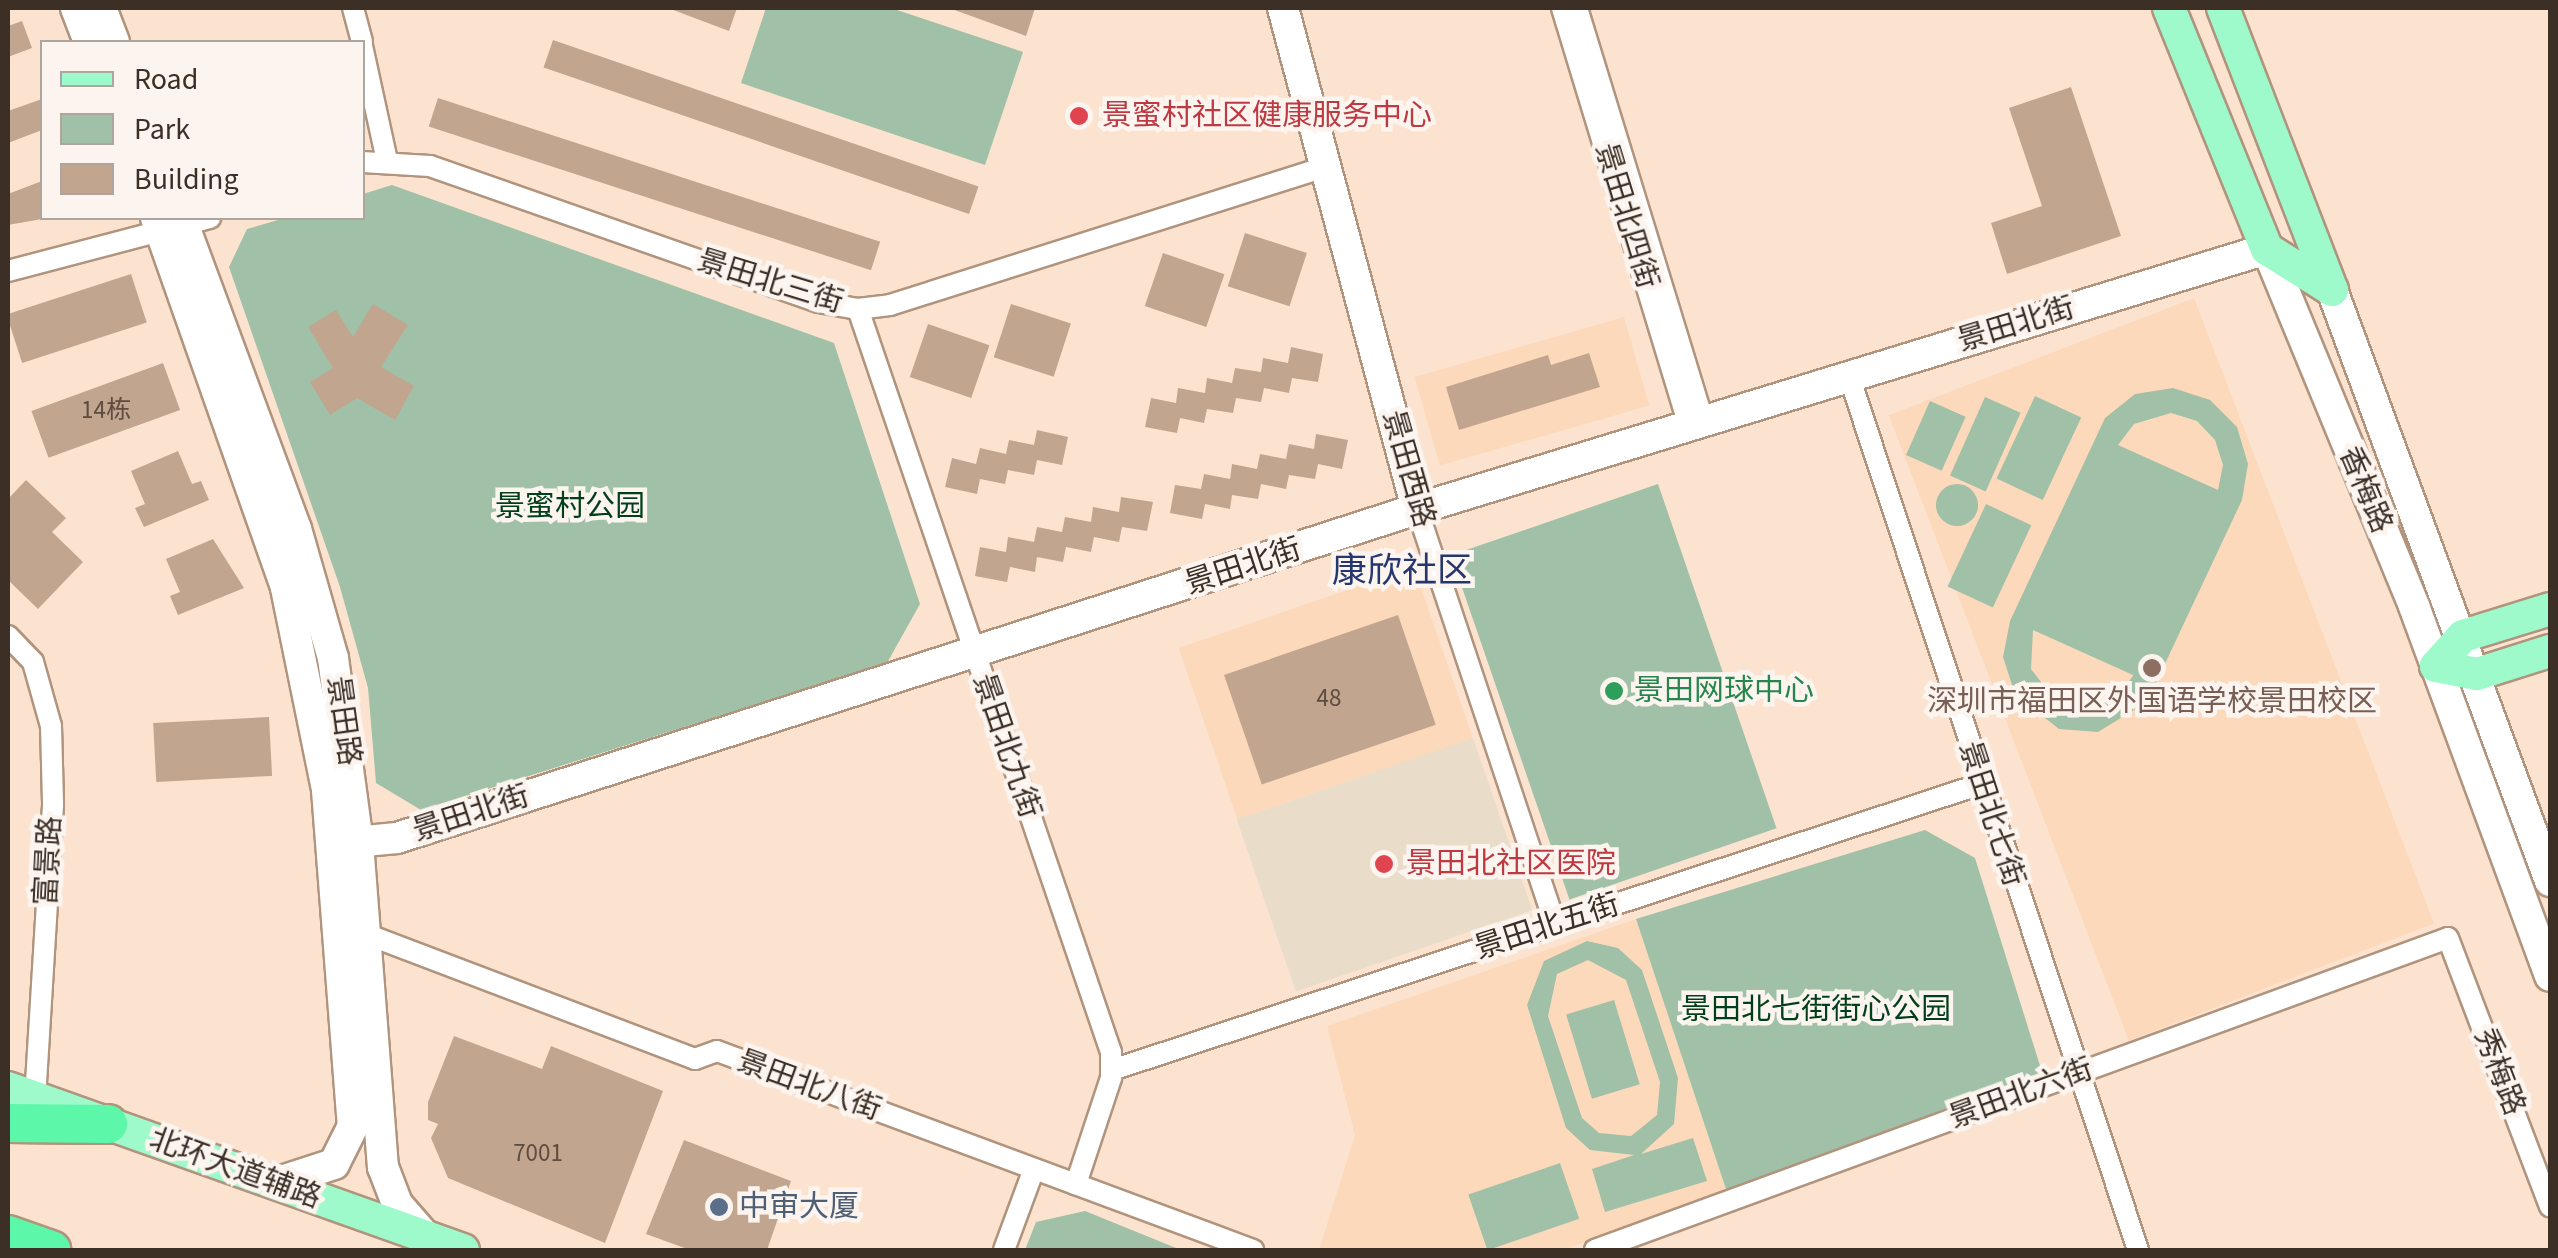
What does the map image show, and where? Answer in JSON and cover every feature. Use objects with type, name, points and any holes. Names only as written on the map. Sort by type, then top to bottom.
[{"type":"highway","points":[[8,1124],[108,1124]]},
{"type":"highway","points":[[8,1235],[51,1250]]},
{"type":"main road","points":[[76,8],[88,40]]},
{"type":"main road","points":[[101,8],[113,40]]},
{"type":"main road","name":"景田西路","points":[[1283,8],[1417,509]]},
{"type":"main road","name":"香梅路","points":[[2170,8],[2436,666],[2550,976]]},
{"type":"main road","name":"香梅路","points":[[2224,8],[2477,674],[2550,880]]},
{"type":"main road","name":"景田路","points":[[181,221],[310,571],[336,674],[346,844],[354,1126],[334,1164],[275,1183]]},
{"type":"main road","points":[[2266,250],[2312,240]]},
{"type":"main road","points":[[2266,250],[2332,290]]},
{"type":"main road","name":"景田北街","points":[[346,844],[397,838],[1417,509],[2266,250]]},
{"type":"main road","points":[[2550,609],[2462,636],[2436,666],[2477,674],[2550,651]]},
{"type":"main road","name":"景田路","points":[[346,844],[366,934],[383,1167],[396,1204],[425,1236]]},
{"type":"main road","name":"北环大道辅路","points":[[21,1093],[463,1250]]},
{"type":"street","points":[[353,8],[361,40]]},
{"type":"street","name":"景田北四街","points":[[1562,8],[1696,423]]},
{"type":"street","name":"景田北四街","points":[[1577,8],[1696,423]]},
{"type":"street","points":[[365,58],[387,162]]},
{"type":"street","name":"景田北三街","points":[[365,162],[438,168],[818,302],[858,309],[890,305],[1326,166]]},
{"type":"street","name":"景田北三街","points":[[365,171],[387,162]]},
{"type":"street","points":[[8,271],[181,221]]},
{"type":"street","name":"景田北九街","points":[[858,309],[1112,1070]]},
{"type":"street","name":"景田北七街","points":[[1849,376],[2076,1075],[2138,1250]]},
{"type":"street","name":"景田西路","points":[[1417,509],[1556,924]]},
{"type":"street","name":"富景路","points":[[8,636],[32,662],[50,726],[53,806],[21,1093]]},
{"type":"street","name":"景田北五街","points":[[1112,1070],[1982,784]]},
{"type":"street","name":"景田北八街","points":[[366,934],[695,1059],[717,1052],[1253,1250]]},
{"type":"street","name":"景田北六街","points":[[1594,1250],[2448,938]]},
{"type":"street","name":"秀梅路","points":[[2448,938],[2550,1206]]},
{"type":"street","points":[[1076,1184],[1112,1070]]},
{"type":"street","points":[[1004,1250],[1034,1169]]},
{"type":"shaded area","name":"深圳市福田区外国语学校景田校区","points":[[2194,298],[2434,923],[2129,1041],[1889,415]]},
{"type":"shaded area","points":[[1624,317],[1649,405],[1440,466],[1414,377]]},
{"type":"shaded area","points":[[1414,567],[1473,738],[1237,819],[1179,648]]},
{"type":"shaded area","name":"景田北社区医院","points":[[1473,738],[1532,910],[1296,991],[1237,819]]},
{"type":"shaded area","points":[[1636,919],[1727,1192],[1563,1250],[1319,1250],[1355,1135],[1327,1026]]},
{"type":"green space","points":[[766,8],[891,8],[1023,52],[985,165],[741,83]]},
{"type":"green space","name":"景蜜村公园","points":[[392,185],[834,343],[920,604],[887,663],[421,810],[376,783],[368,688],[340,587],[229,267],[247,229],[278,220],[365,220],[365,193]]},
{"type":"green space","points":[[2173,388],[2210,400],[2237,427],[2248,464],[2242,500],[2147,702],[2098,732],[2059,729],[2015,694],[2003,657],[2010,621],[2105,418],[2135,394]],"holes":[[[2171,413],[2197,421],[2215,440],[2223,465],[2218,490],[2118,445],[2134,424]],[[2033,630],[2133,675],[2133,676],[2117,696],[2093,707],[2055,700],[2031,669]]]},
{"type":"green space","points":[[2035,396],[2081,418],[2043,500],[1997,478]]},
{"type":"green space","points":[[1985,397],[2021,413],[1986,491],[1950,476]]},
{"type":"green space","points":[[1930,401],[1966,417],[1942,471],[1906,455]]},
{"type":"green space","name":"景田网球中心","points":[[1658,484],[1777,828],[1569,899],[1451,555]]},
{"type":"green space","points":[[1957,484],[1972,490],[1978,505],[1972,520],[1957,526],[1942,520],[1936,505],[1942,490]]},
{"type":"green space","points":[[1986,504],[2031,525],[1993,608],[1948,586]]},
{"type":"green space","name":"景田北七街街心公园","points":[[1925,830],[1975,858],[2042,1072],[1727,1192],[1636,919]]},
{"type":"green space","points":[[1587,941],[1618,948],[1642,970],[1678,1078],[1674,1124],[1641,1154],[1693,1138],[1707,1181],[1605,1212],[1592,1169],[1634,1155],[1590,1150],[1566,1128],[1527,1005],[1544,961]],"holes":[[[1588,960],[1626,980],[1660,1082],[1657,1115],[1631,1136],[1599,1133],[1582,1118],[1548,1016],[1557,974]]]},
{"type":"green space","points":[[1614,1000],[1640,1084],[1592,1099],[1566,1015]]},
{"type":"green space","points":[[1560,1163],[1579,1219],[1487,1250],[1468,1195]]},
{"type":"green space","points":[[1085,1211],[1181,1250],[1025,1250],[1036,1222]]},
{"type":"building","points":[[668,8],[737,8],[729,31]]},
{"type":"building","points":[[949,8],[1035,8],[1026,36]]},
{"type":"building","points":[[22,21],[32,48],[8,57],[8,26]]},
{"type":"building","points":[[553,40],[978,187],[969,214],[544,67]]},
{"type":"building","points":[[2071,87],[2121,236],[2007,274],[1991,223],[2042,206],[2009,108]]},
{"type":"building","points":[[438,98],[880,242],[871,270],[429,127]]},
{"type":"building","points":[[40,100],[40,131],[8,143],[8,111]]},
{"type":"building","points":[[40,182],[40,219],[8,225],[8,194]]},
{"type":"building","points":[[1245,233],[1307,253],[1290,306],[1228,286]]},
{"type":"building","points":[[1163,253],[1224,274],[1206,327],[1145,306]]},
{"type":"building","points":[[131,274],[147,323],[22,363],[8,314]]},
{"type":"building","points":[[373,304],[408,325],[381,367],[414,386],[395,420],[357,398],[330,415],[310,382],[333,368],[308,327],[336,310],[353,337]]},
{"type":"building","points":[[1011,304],[1071,323],[1054,377],[994,357]]},
{"type":"building","points":[[928,324],[989,345],[971,398],[910,377]]},
{"type":"building","points":[[1291,347],[1323,354],[1318,382],[1292,378],[1289,393],[1264,388],[1261,402],[1236,398],[1233,413],[1207,409],[1204,423],[1180,418],[1177,433],[1145,427],[1151,398],[1176,403],[1178,388],[1205,393],[1207,378],[1232,383],[1235,368],[1261,372],[1263,358],[1288,363]]},
{"type":"building","points":[[1589,353],[1600,387],[1459,430],[1446,387],[1548,355],[1551,365]]},
{"type":"building","points":[[163,363],[180,410],[49,458],[31,411]]},
{"type":"building","points":[[1037,430],[1068,437],[1062,465],[1037,460],[1034,475],[1008,470],[1005,484],[980,479],[977,494],[945,487],[952,458],[976,464],[980,448],[1006,454],[1009,440],[1034,445]]},
{"type":"building","points":[[1316,434],[1348,440],[1342,469],[1318,464],[1315,479],[1289,475],[1286,489],[1261,484],[1258,499],[1232,495],[1230,509],[1205,504],[1202,519],[1170,513],[1175,485],[1201,489],[1204,474],[1230,479],[1232,464],[1257,469],[1260,454],[1286,459],[1289,444],[1314,449]]},
{"type":"building","points":[[178,451],[192,484],[201,481],[209,500],[144,527],[135,508],[145,504],[131,471]]},
{"type":"building","points":[[26,480],[66,518],[52,532],[83,562],[38,609],[8,580],[8,499]]},
{"type":"building","points":[[1121,497],[1153,502],[1147,531],[1122,527],[1119,542],[1094,537],[1091,552],[1066,547],[1063,562],[1037,557],[1035,572],[1010,567],[1007,582],[975,576],[980,547],[1006,552],[1008,537],[1034,542],[1037,527],[1062,532],[1065,517],[1091,522],[1093,507],[1119,512]]},
{"type":"building","points":[[213,539],[244,588],[178,615],[170,596],[180,592],[166,559]]},
{"type":"building","points":[[1398,615],[1436,725],[1262,785],[1224,675]]},
{"type":"building","points":[[269,717],[272,776],[156,782],[153,723]]},
{"type":"building","points":[[454,1036],[542,1069],[551,1046],[663,1091],[605,1243],[448,1178],[431,1138],[438,1124],[428,1120],[428,1102]]},
{"type":"building","name":"中审大厦","points":[[684,1140],[791,1181],[767,1250],[690,1250],[646,1234]]},
{"type":"place","name":"景蜜村社区健康服务中心","points":[[1079,116]]},
{"type":"place","name":"深圳市福田区外国语学校景田校区","points":[[2152,668]]},
{"type":"place","name":"景田网球中心","points":[[1614,691]]},
{"type":"place","name":"景田北社区医院","points":[[1384,864]]},
{"type":"place","name":"中审大厦","points":[[719,1207]]},
{"type":"district","name":"康欣社区","points":[[1402,571]]}]
